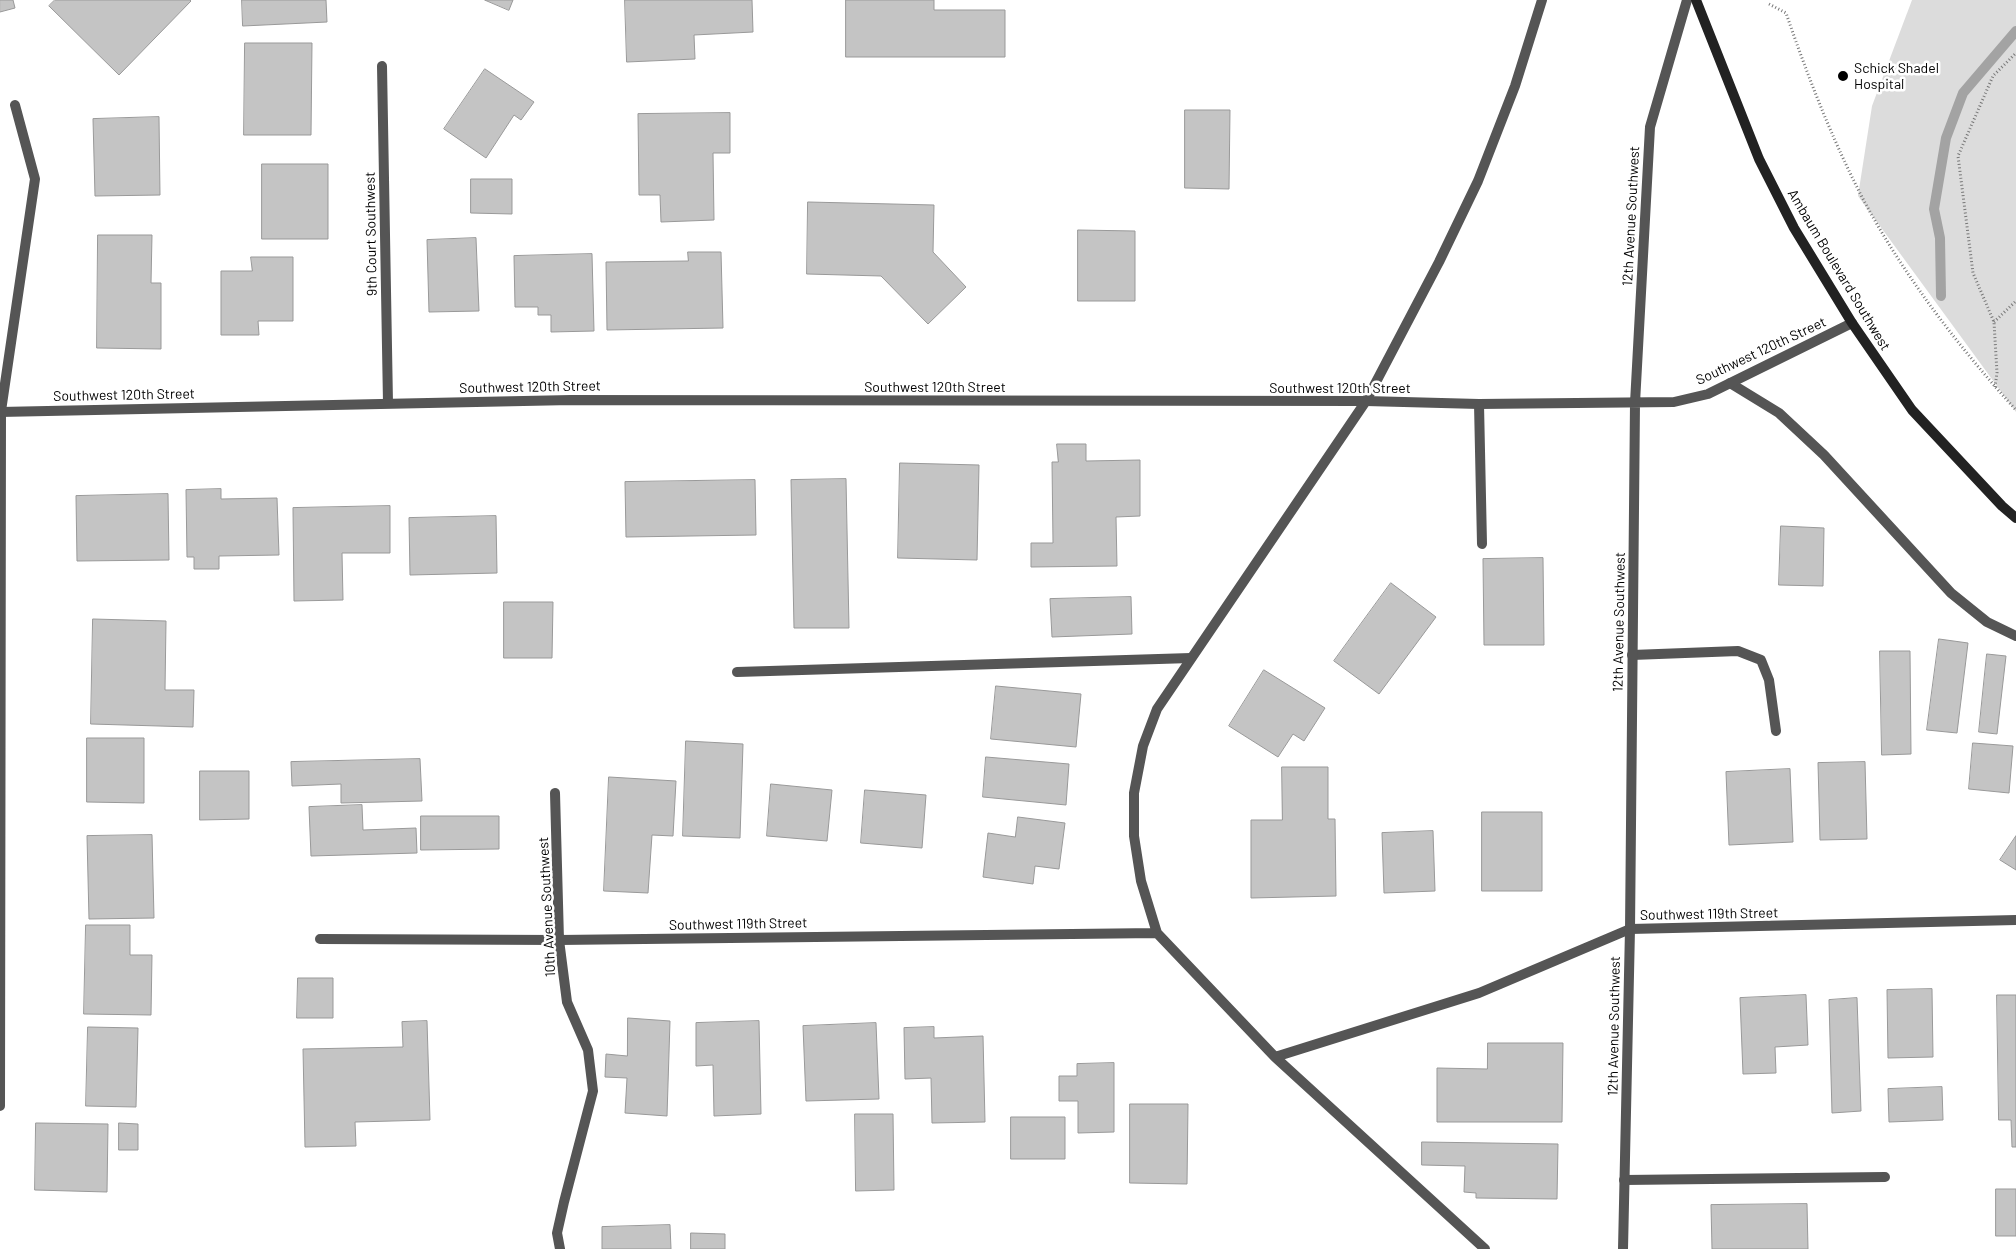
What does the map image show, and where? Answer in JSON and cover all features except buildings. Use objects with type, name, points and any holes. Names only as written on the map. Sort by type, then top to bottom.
[{"type":"main road","name":"Ambaum Boulevard Southwest","points":[[1696,0],[1759,159],[1794,228],[1852,323],[1912,410],[2002,506],[2016,518]]},
{"type":"street","points":[[1485,1249],[1274,1057],[1157,933],[1141,880],[1134,836],[1134,793],[1143,746],[1157,709],[1366,401],[1439,262],[1478,180],[1514,86],[1542,0]]},
{"type":"street","name":"12th Avenue Southwest","points":[[1623,1249],[1630,929],[1635,403],[1650,128],[1687,0]]},
{"type":"street","name":"9th Court Southwest","points":[[382,66],[388,403]]},
{"type":"street","points":[[0,1106],[1,412],[35,179],[15,105]]},
{"type":"street","name":"Southwest 120th Street","points":[[1,412],[570,400],[1366,401],[1479,404],[1674,402],[1708,394],[1852,323]]},
{"type":"street","points":[[1730,383],[1779,413],[1824,455],[1951,593],[1987,622],[2016,636]]},
{"type":"street","points":[[1479,404],[1482,544]]},
{"type":"street","points":[[1632,655],[1738,651],[1760,660],[1769,680],[1776,731]]},
{"type":"street","points":[[737,672],[1191,658]]},
{"type":"street","name":"10th Avenue Southwest","points":[[555,793],[559,940],[566,1002],[588,1050],[593,1091],[557,1233],[560,1249]]},
{"type":"street","name":"Southwest 119th Street","points":[[1274,1057],[1479,993],[1630,929],[2016,920]]},
{"type":"street","name":"Southwest 119th Street","points":[[320,939],[559,940],[1157,933]]},
{"type":"street","points":[[1624,1180],[1885,1178]]},
{"type":"path","points":[[1769,4],[1786,13],[1808,77],[1834,139],[1864,199],[1888,241],[1935,312],[1995,387],[2016,410]]},
{"type":"path","points":[[1995,387],[1997,373],[1994,322],[1973,273],[1958,156],[1993,76],[2016,53]]},
{"type":"path","points":[[1994,322],[2016,300]]},
{"type":"shaded area","points":[[1912,0],[2016,0],[2016,412],[1858,196],[1872,106]]},
{"type":"waterway","points":[[1941,296],[1940,238],[1934,209],[1946,138],[1963,93],[2016,31]]},
{"type":"place","name":"Schick Shadel Hospital","points":[[1843,76]]}]
